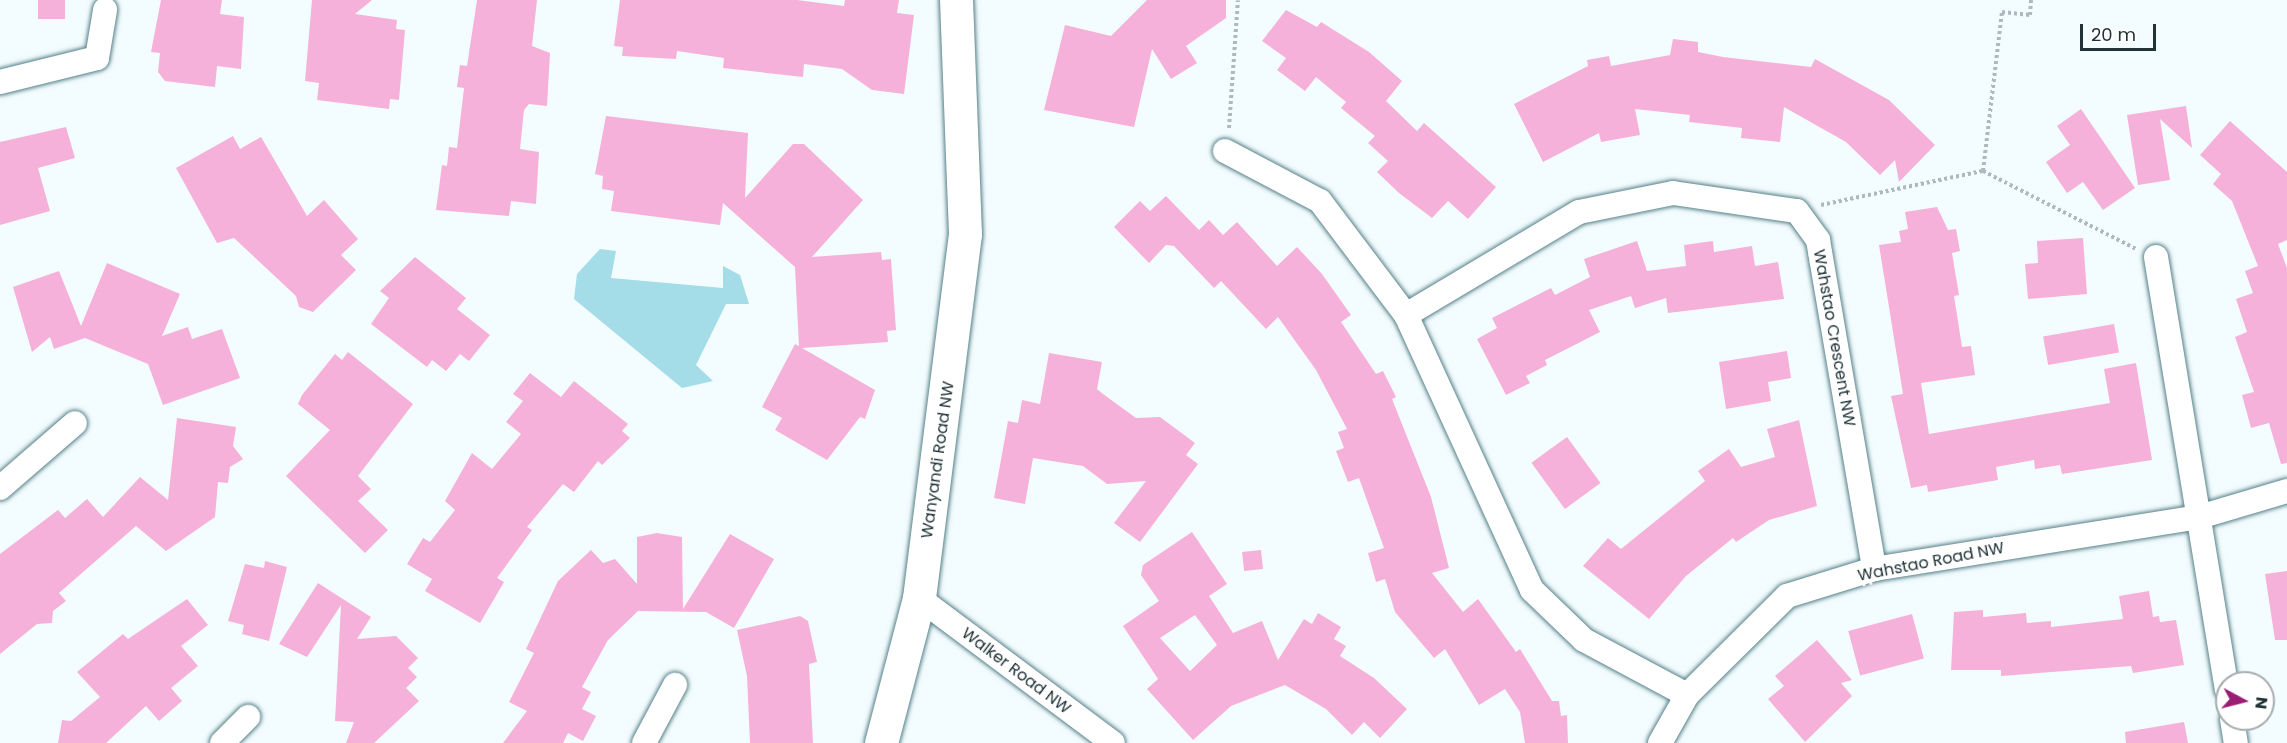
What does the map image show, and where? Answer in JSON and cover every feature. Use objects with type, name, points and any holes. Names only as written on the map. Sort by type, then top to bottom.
[{"type":"street","name":"Wanyandi Road NW","points":[[881,743],[907,660],[919,598],[964,245],[966,172],[956,0]]},
{"type":"street","name":"Wanyandi Road NW","points":[[966,172],[974,110],[975,0]]},
{"type":"street","points":[[0,82],[97,58],[105,10]]},
{"type":"street","points":[[1225,151],[1320,201],[1406,315],[1532,590],[1584,640],[1687,695]]},
{"type":"street","points":[[1406,315],[1579,212],[1673,193],[1797,211]]},
{"type":"street","name":"Wahstao Crescent NW","points":[[1797,211],[1818,240],[1874,569]]},
{"type":"street","points":[[2156,257],[2224,671]]},
{"type":"street","points":[[0,488],[75,423]]},
{"type":"street","name":"Wahstao Road NW","points":[[1660,743],[1687,695],[1787,596],[1874,569],[2199,517],[2287,491]]},
{"type":"street","name":"Walker Road NW","points":[[919,598],[1113,743]]},
{"type":"street","points":[[644,743],[675,686]]},
{"type":"street","points":[[222,743],[249,717]]},
{"type":"path","points":[[1225,151],[1238,0]]},
{"type":"path","points":[[1983,171],[2002,12],[2030,15],[2031,0]]},
{"type":"path","points":[[1797,211],[1983,171],[2156,257]]},
{"type":"shaded area","points":[[600,249],[616,251],[611,278],[723,288],[723,266],[740,275],[749,304],[726,304],[696,365],[713,381],[682,388],[574,299],[577,274]]},
{"type":"building","points":[[38,0],[65,0],[65,19],[38,19]]},
{"type":"building","points":[[161,0],[222,0],[220,14],[244,17],[241,69],[217,66],[215,87],[165,81],[158,72],[160,53],[151,52]]},
{"type":"building","points":[[312,0],[372,0],[355,14],[397,20],[396,29],[405,30],[399,100],[390,99],[389,109],[317,100],[319,83],[305,81]]},
{"type":"building","points":[[477,0],[537,0],[532,46],[550,53],[547,106],[529,104],[524,110],[520,149],[539,152],[536,204],[511,201],[509,216],[436,210],[442,165],[447,166],[449,147],[457,148],[464,88],[457,87],[460,65],[467,66]]},
{"type":"building","points":[[620,0],[797,0],[844,6],[845,0],[899,0],[897,13],[914,15],[904,94],[872,90],[842,69],[804,64],[803,77],[723,68],[724,58],[677,51],[676,59],[622,56],[623,47],[614,46]]},
{"type":"building","points":[[1147,0],[1226,0],[1226,18],[1186,46],[1197,63],[1171,79],[1152,49],[1134,127],[1044,110],[1065,25],[1111,36]]},
{"type":"building","points":[[1286,10],[1317,27],[1321,22],[1369,52],[1402,81],[1386,101],[1417,131],[1424,123],[1496,187],[1468,219],[1448,201],[1432,218],[1399,193],[1377,172],[1388,161],[1368,143],[1375,136],[1341,108],[1346,102],[1316,77],[1305,91],[1277,70],[1286,58],[1262,41]]},
{"type":"building","points":[[1673,39],[1698,42],[1698,52],[1723,57],[1811,67],[1815,59],[1889,100],[1935,145],[1899,182],[1895,160],[1880,175],[1846,142],[1784,107],[1780,142],[1741,138],[1742,128],[1689,122],[1690,115],[1635,109],[1640,135],[1601,142],[1599,133],[1543,162],[1514,104],[1588,66],[1587,60],[1609,56],[1611,66],[1670,55]]},
{"type":"building","points":[[2186,106],[2192,148],[2160,119],[2170,180],[2138,185],[2127,115]]},
{"type":"building","points":[[2081,109],[2135,188],[2103,210],[2083,182],[2067,193],[2046,162],[2070,145],[2057,126]]},
{"type":"building","points":[[606,116],[748,133],[745,198],[793,144],[804,144],[863,200],[812,257],[881,252],[882,260],[891,259],[896,330],[887,331],[888,342],[802,348],[875,390],[865,419],[860,417],[827,460],[775,430],[782,418],[762,407],[795,344],[799,346],[795,267],[723,203],[720,225],[611,211],[614,191],[602,189],[603,176],[595,174]]},
{"type":"building","points":[[2230,121],[2287,172],[2287,240],[2278,244],[2287,268],[2287,463],[2281,464],[2269,423],[2251,428],[2242,395],[2254,392],[2235,337],[2247,332],[2236,299],[2253,293],[2245,271],[2258,266],[2232,201],[2213,184],[2221,174],[2200,155]]},
{"type":"building","points":[[66,127],[75,158],[38,168],[50,211],[0,225],[0,142]]},
{"type":"building","points":[[233,136],[240,149],[261,137],[307,216],[324,200],[358,239],[341,255],[356,270],[313,312],[299,307],[296,296],[234,238],[217,243],[176,168]]},
{"type":"building","points":[[1166,196],[1199,230],[1209,220],[1223,235],[1237,222],[1277,266],[1297,247],[1322,274],[1351,315],[1341,322],[1376,374],[1383,371],[1396,397],[1392,399],[1431,497],[1449,568],[1432,573],[1463,612],[1478,599],[1516,652],[1520,649],[1552,701],[1559,701],[1561,716],[1567,715],[1568,743],[1525,743],[1520,712],[1505,689],[1479,705],[1445,649],[1434,658],[1395,612],[1385,579],[1376,582],[1368,553],[1384,548],[1359,478],[1348,482],[1336,451],[1344,448],[1338,432],[1347,429],[1316,370],[1278,317],[1266,329],[1221,281],[1214,288],[1174,246],[1166,245],[1149,263],[1114,227],[1140,201],[1150,211]]},
{"type":"building","points":[[1937,207],[1948,230],[1956,229],[1960,251],[1952,253],[1959,295],[1954,296],[1962,347],[1971,346],[1975,375],[1921,383],[1929,434],[2110,403],[2104,369],[2136,363],[2152,460],[2062,474],[2060,465],[2035,469],[2034,460],[1996,467],[1998,480],[1928,492],[1927,485],[1911,488],[1891,396],[1903,394],[1879,245],[1901,242],[1899,231],[1908,229],[1905,212]]},
{"type":"building","points":[[2083,238],[2087,294],[2028,299],[2025,264],[2038,263],[2037,241]]},
{"type":"building","points":[[1637,241],[1647,271],[1686,266],[1684,245],[1713,241],[1714,252],[1752,246],[1755,266],[1778,262],[1784,299],[1668,313],[1666,298],[1635,308],[1631,296],[1589,310],[1600,332],[1545,360],[1547,365],[1526,376],[1530,383],[1506,395],[1477,339],[1497,328],[1492,318],[1551,288],[1555,295],[1590,277],[1584,259]]},
{"type":"building","points":[[415,257],[466,298],[457,309],[490,335],[469,361],[460,354],[446,371],[432,360],[427,367],[371,324],[389,298],[380,291]]},
{"type":"building","points":[[107,263],[180,294],[162,336],[188,327],[192,339],[222,329],[240,378],[163,405],[148,364],[85,338],[54,349],[50,337],[32,352],[13,287],[59,271],[81,326]]},
{"type":"building","points":[[2114,324],[2119,353],[2048,365],[2043,337]]},
{"type":"building","points":[[1787,351],[1791,378],[1768,382],[1771,401],[1726,409],[1719,362]]},
{"type":"building","points":[[348,352],[413,404],[358,476],[371,489],[358,501],[388,530],[365,553],[286,476],[330,430],[298,404],[302,395],[335,354],[342,360]]},
{"type":"building","points":[[1049,353],[1102,362],[1097,389],[1136,418],[1160,417],[1195,443],[1186,455],[1198,464],[1140,542],[1114,523],[1146,481],[1107,484],[1083,466],[1033,458],[1025,504],[994,498],[1008,421],[1018,423],[1022,400],[1040,404]]},
{"type":"building","points":[[530,373],[561,397],[574,381],[628,424],[622,431],[630,438],[602,465],[598,461],[574,492],[563,484],[527,527],[532,530],[497,578],[504,582],[480,623],[425,591],[432,579],[407,564],[423,538],[430,542],[455,510],[445,501],[472,453],[492,469],[521,434],[506,422],[523,401],[513,394]]},
{"type":"building","points":[[177,418],[236,427],[233,446],[243,459],[230,467],[228,483],[218,482],[215,517],[166,551],[136,526],[59,593],[66,601],[53,611],[52,623],[37,624],[0,654],[0,554],[58,510],[65,518],[87,499],[103,517],[140,477],[168,500]]},
{"type":"building","points":[[1799,420],[1817,506],[1769,520],[1736,542],[1733,538],[1686,576],[1649,619],[1583,566],[1608,538],[1621,549],[1705,481],[1698,471],[1729,449],[1741,467],[1775,457],[1767,429]]},
{"type":"building","points":[[1567,437],[1601,483],[1565,509],[1531,463]]},
{"type":"building","points":[[1192,532],[1227,584],[1209,596],[1233,633],[1262,621],[1278,660],[1304,619],[1312,624],[1318,613],[1341,627],[1334,639],[1346,646],[1340,656],[1374,678],[1407,709],[1380,738],[1364,722],[1352,735],[1326,709],[1285,685],[1231,706],[1193,740],[1147,689],[1158,679],[1123,626],[1159,601],[1141,575],[1143,565]],"holes":[[[1195,615],[1217,645],[1190,671],[1160,638]]]},
{"type":"building","points":[[657,533],[682,537],[683,609],[730,534],[774,559],[734,628],[706,612],[638,611],[608,640],[582,687],[591,692],[582,709],[596,716],[583,741],[568,733],[563,743],[503,743],[527,711],[509,702],[534,653],[526,649],[558,581],[591,550],[603,563],[615,559],[637,584],[637,537]]},
{"type":"building","points":[[1261,550],[1263,569],[1244,571],[1242,552]]},
{"type":"building","points":[[265,561],[287,567],[269,641],[242,634],[244,625],[228,621],[245,564],[264,568]]},
{"type":"building","points":[[2287,571],[2287,640],[2275,640],[2265,574]]},
{"type":"building","points":[[318,583],[371,617],[357,639],[396,636],[418,658],[408,668],[417,677],[406,688],[419,701],[374,743],[346,743],[354,722],[335,721],[341,605],[307,657],[279,644]]},
{"type":"building","points":[[2149,591],[2153,617],[2159,616],[2160,622],[2176,620],[2184,665],[2133,673],[2131,666],[2001,676],[2001,670],[1951,670],[1954,612],[1983,610],[1983,617],[2026,613],[2027,623],[2051,621],[2051,627],[2123,619],[2119,596]]},
{"type":"building","points":[[187,599],[208,625],[181,646],[198,666],[171,688],[182,701],[159,721],[146,706],[106,743],[58,743],[62,720],[71,721],[100,697],[77,672],[123,634],[128,639]]},
{"type":"building","points":[[1912,614],[1924,658],[1860,676],[1848,631]]},
{"type":"building","points":[[800,616],[808,621],[817,662],[809,664],[813,743],[750,743],[747,676],[737,630]]},
{"type":"building","points":[[1817,640],[1852,680],[1841,683],[1852,696],[1805,742],[1768,699],[1784,686],[1775,676]]},
{"type":"building","points":[[2184,722],[2188,743],[2126,743],[2125,732]]}]
